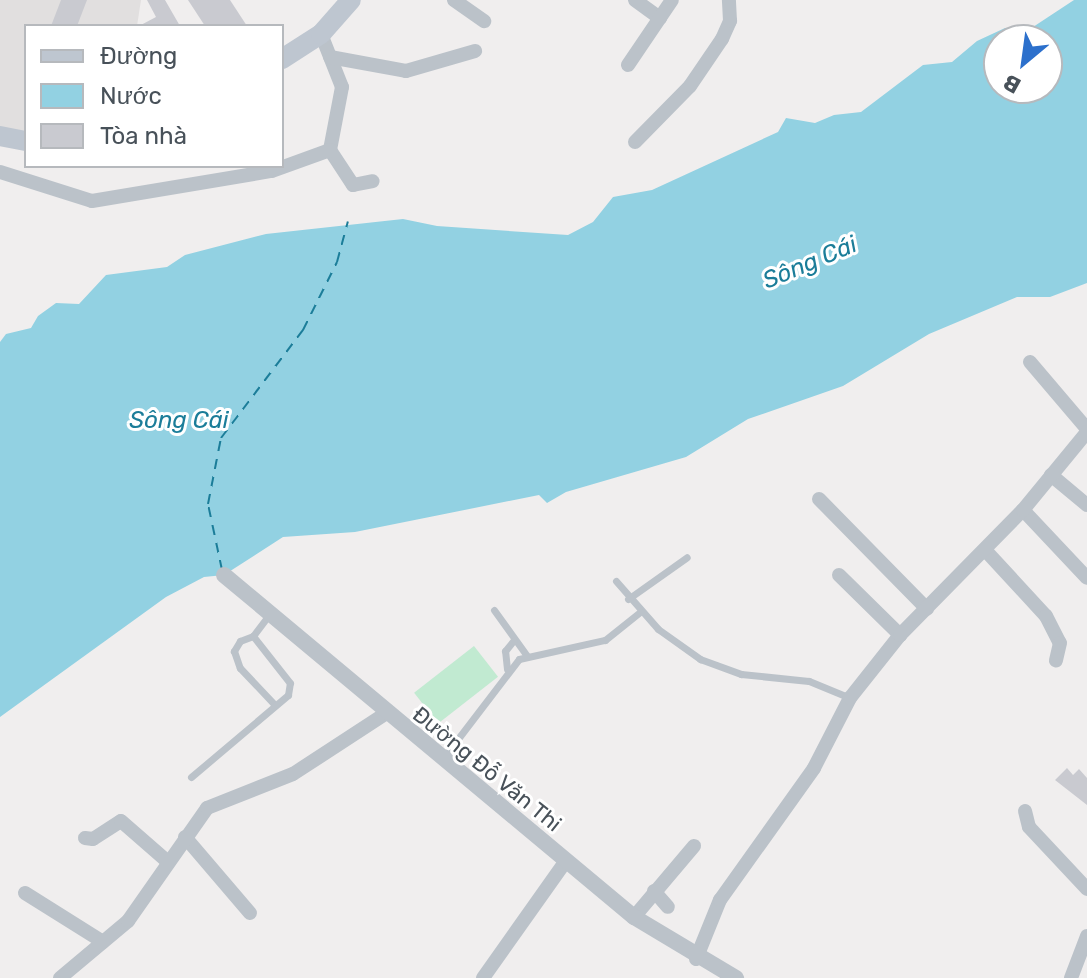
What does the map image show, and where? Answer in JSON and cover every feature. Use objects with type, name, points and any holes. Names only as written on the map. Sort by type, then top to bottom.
[{"type":"main road","points":[[284,58],[321,34],[351,0]]},
{"type":"main road","points":[[0,136],[24,141]]},
{"type":"street","points":[[454,0],[484,21]]},
{"type":"street","points":[[635,0],[660,18]]},
{"type":"street","points":[[628,65],[672,0]]},
{"type":"street","points":[[635,142],[690,86],[722,39],[730,21],[729,0]]},
{"type":"street","points":[[321,34],[342,87],[330,150],[353,185],[373,181]]},
{"type":"street","points":[[330,57],[411,71],[475,51]]},
{"type":"street","points":[[284,167],[330,150]]},
{"type":"street","points":[[0,172],[92,201],[280,168]]},
{"type":"street","points":[[696,959],[720,900],[814,768],[850,698],[900,635],[1023,510],[1087,431],[1030,362]]},
{"type":"street","points":[[1051,475],[1087,505]]},
{"type":"street","points":[[819,499],[927,609]]},
{"type":"street","points":[[1023,510],[1087,578]]},
{"type":"street","points":[[986,551],[1046,616],[1060,643],[1056,661]]},
{"type":"street","name":"Đường Đỗ Văn Thi","points":[[224,575],[385,714],[634,917],[696,959],[736,978]]},
{"type":"street","points":[[839,575],[900,635]]},
{"type":"street","points":[[60,978],[128,921],[207,808],[293,774],[385,714]]},
{"type":"street","points":[[1025,811],[1029,827],[1087,889]]},
{"type":"street","points":[[85,838],[93,839],[121,821],[168,862]]},
{"type":"street","points":[[185,837],[250,913]]},
{"type":"street","points":[[634,917],[694,846]]},
{"type":"street","points":[[485,978],[565,862]]},
{"type":"street","points":[[654,891],[668,907]]},
{"type":"street","points":[[25,893],[103,942]]},
{"type":"street","points":[[1071,978],[1087,936]]},
{"type":"lane","points":[[628,599],[687,557]]},
{"type":"lane","points":[[616,581],[640,612],[680,647],[716,666],[775,680],[809,681],[850,698]]},
{"type":"lane","points":[[494,610],[513,641],[527,656]]},
{"type":"lane","points":[[441,760],[507,669],[527,656],[605,640],[640,612]]},
{"type":"lane","points":[[269,615],[253,636],[240,641],[234,651],[240,668],[275,705]]},
{"type":"lane","points":[[191,777],[288,695],[290,683],[253,636]]},
{"type":"lane","points":[[507,669],[504,656],[513,641]]},
{"type":"shaded area","points":[[0,0],[141,0],[137,24],[24,24],[24,133],[0,127]]},
{"type":"green space","points":[[474,646],[498,677],[438,724],[414,693]]},
{"type":"water","name":"Sông Cái","points":[[1074,0],[1087,0],[1087,283],[1050,297],[1017,297],[929,334],[843,386],[748,419],[686,457],[566,492],[547,503],[539,495],[355,532],[283,537],[224,575],[204,577],[166,597],[0,717],[0,342],[6,334],[31,328],[38,316],[56,303],[79,304],[106,275],[167,267],[185,255],[266,234],[403,219],[437,226],[568,235],[593,222],[613,197],[652,190],[778,132],[786,118],[815,123],[834,115],[861,112],[923,65],[952,62],[983,38],[983,104],[1063,104],[1063,24],[1038,24]]},
{"type":"building","points":[[61,0],[87,0],[78,24],[52,24]]},
{"type":"building","points":[[147,0],[165,0],[179,24],[143,24],[156,17]]},
{"type":"building","points":[[188,0],[230,0],[246,24],[204,24]]},
{"type":"building","points":[[1067,768],[1073,775],[1079,769],[1087,778],[1087,805],[1055,780]]},
{"type":"ferry route","points":[[222,570],[208,504],[221,438],[303,330],[337,262],[348,221]]}]
